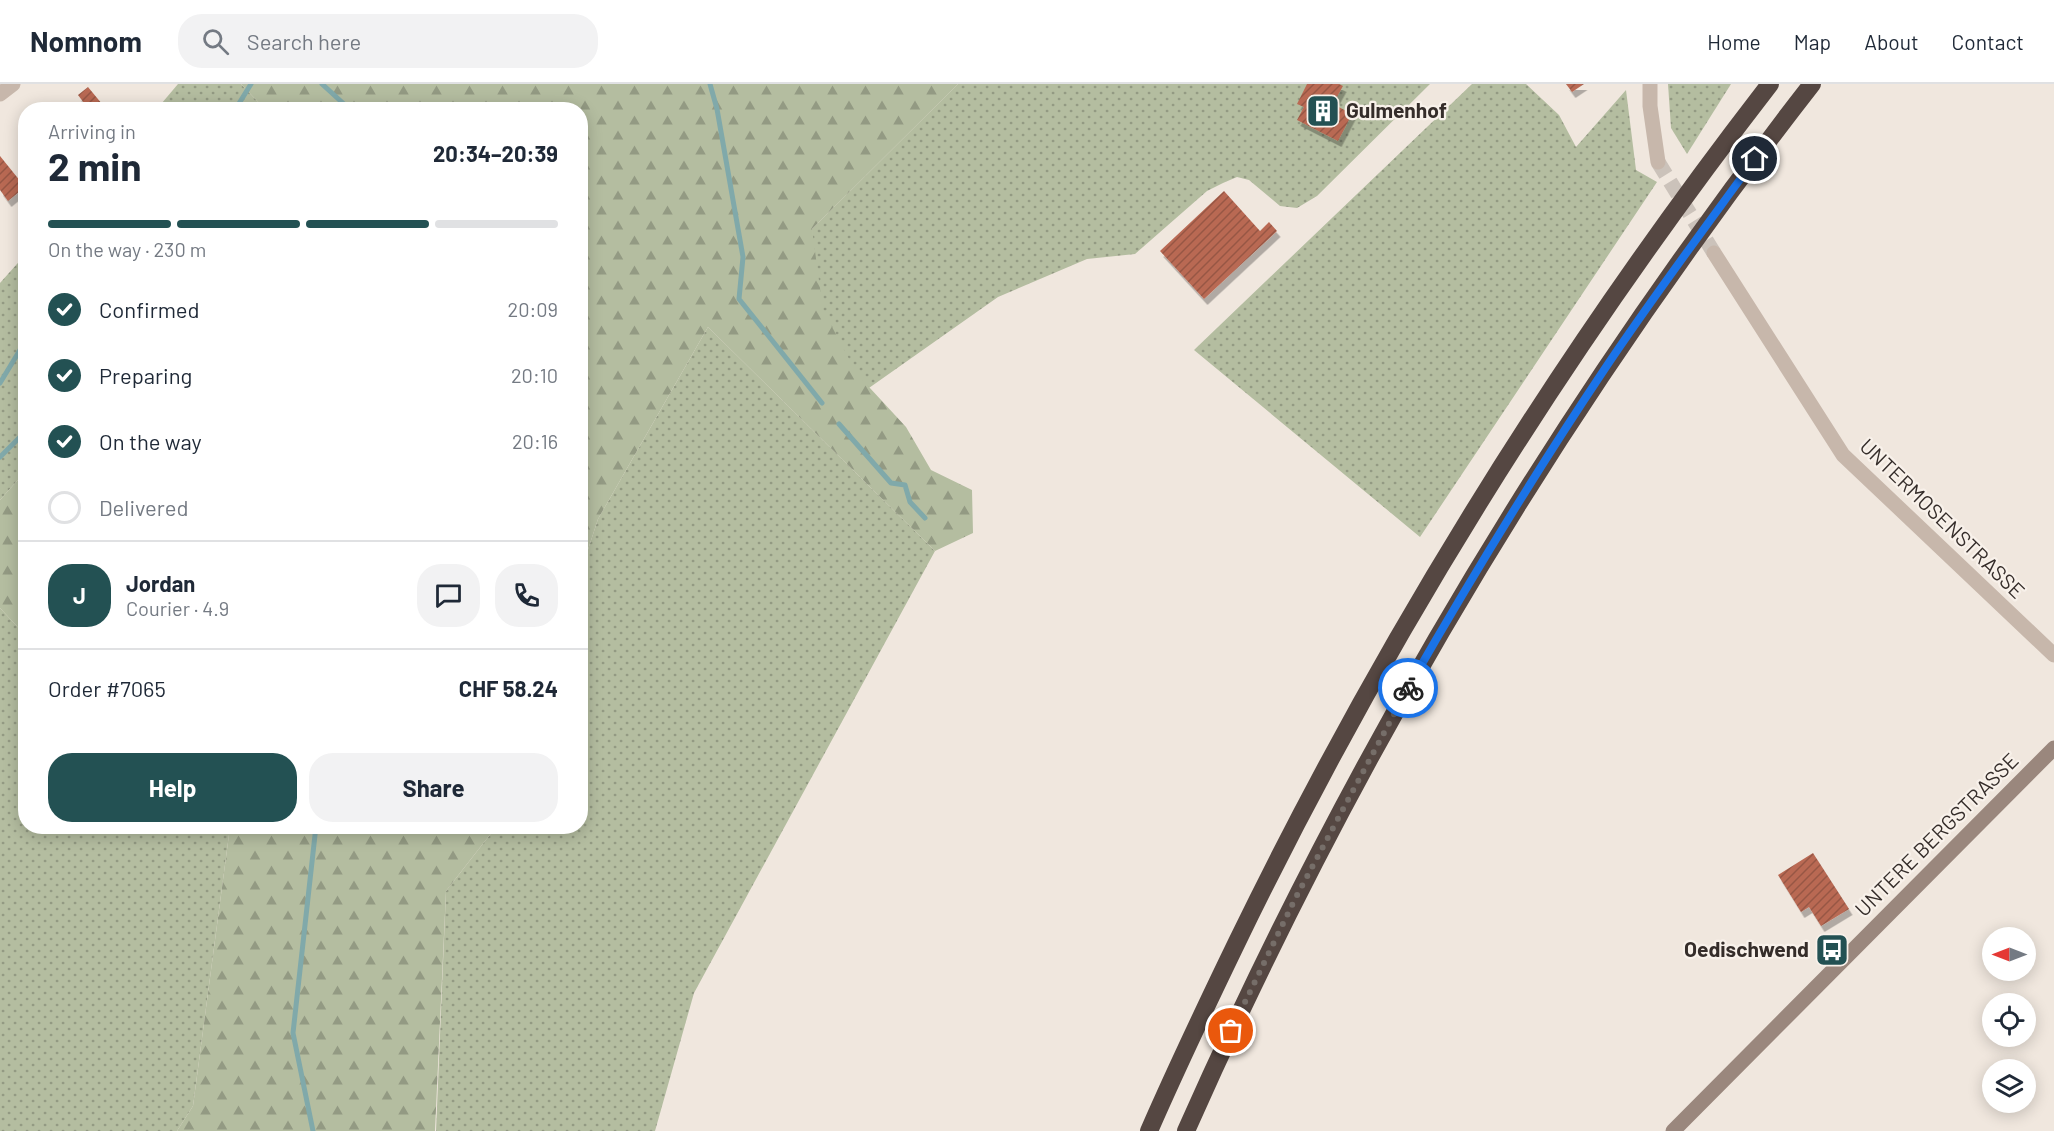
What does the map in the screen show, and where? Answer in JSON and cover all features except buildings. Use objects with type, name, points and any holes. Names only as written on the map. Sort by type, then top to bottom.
[{"type":"highway","points":[[1149,1131],[1211,996],[1292,834],[1334,754],[1423,597],[1492,484],[1593,330],[1704,171],[1770,84]]},
{"type":"highway","points":[[1186,1131],[1295,899],[1388,724],[1466,588],[1604,370],[1721,205],[1812,84]]},
{"type":"main road","name":"UNTERE BERGSTRASSE","points":[[1672,1131],[2054,748]]},
{"type":"street","points":[[0,94],[13,84]]},
{"type":"street","points":[[1650,84],[1650,106],[1658,162]]},
{"type":"street","name":"UNTERMOSENSTRASSE","points":[[1714,253],[1843,455],[2054,655]]},
{"type":"green space","points":[[178,84],[241,84],[258,102],[163,102]]},
{"type":"green space","points":[[241,84],[958,84],[812,229],[823,310],[857,374],[906,427],[931,470],[972,490],[973,533],[935,551],[708,327],[598,519],[588,550],[588,102],[258,102]]},
{"type":"green space","points":[[958,84],[1430,84],[1317,196],[1297,208],[1280,206],[1249,180],[1237,177],[1207,191],[1135,254],[1087,259],[998,297],[859,395],[813,325],[812,229]]},
{"type":"green space","points":[[1472,84],[1526,84],[1559,115],[1576,147],[1626,90],[1636,170],[1657,182],[1420,537],[1194,350]]},
{"type":"green space","points":[[1668,84],[1731,84],[1687,154],[1671,128]]},
{"type":"green space","points":[[18,263],[18,480],[0,500],[0,283]]},
{"type":"green space","points":[[708,327],[935,551],[694,993],[655,1131],[436,1131],[446,891],[491,834],[588,834],[588,550],[598,519]]},
{"type":"green space","points":[[18,480],[18,627],[0,608],[0,500]]},
{"type":"green space","points":[[0,608],[18,627],[18,834],[229,834],[193,1106],[177,1131],[0,1131]]},
{"type":"green space","points":[[229,834],[491,834],[446,891],[435,1131],[177,1131],[193,1106]]},
{"type":"waterway","points":[[240,102],[251,84]]},
{"type":"waterway","points":[[322,84],[342,102]]},
{"type":"waterway","points":[[710,84],[717,109],[743,257],[739,299],[822,403]]},
{"type":"waterway","points":[[0,383],[18,353]]},
{"type":"waterway","points":[[839,424],[891,483],[905,485],[910,502],[925,518]]},
{"type":"waterway","points":[[0,457],[18,439]]},
{"type":"waterway","points":[[313,1131],[293,1033],[315,834]]},
{"type":"tunnel","points":[[1658,162],[1714,253]]},
{"type":"way so far","points":[[1231,1031],[1295,899],[1408,688]]},
{"type":"place","name":"Gulmenhof","points":[[1323,111]]},
{"type":"place","name":"Oedischwend","points":[[1832,950]]},
{"type":"route","points":[[1408,688],[1515,508],[1562,434],[1677,265],[1755,159]]}]
